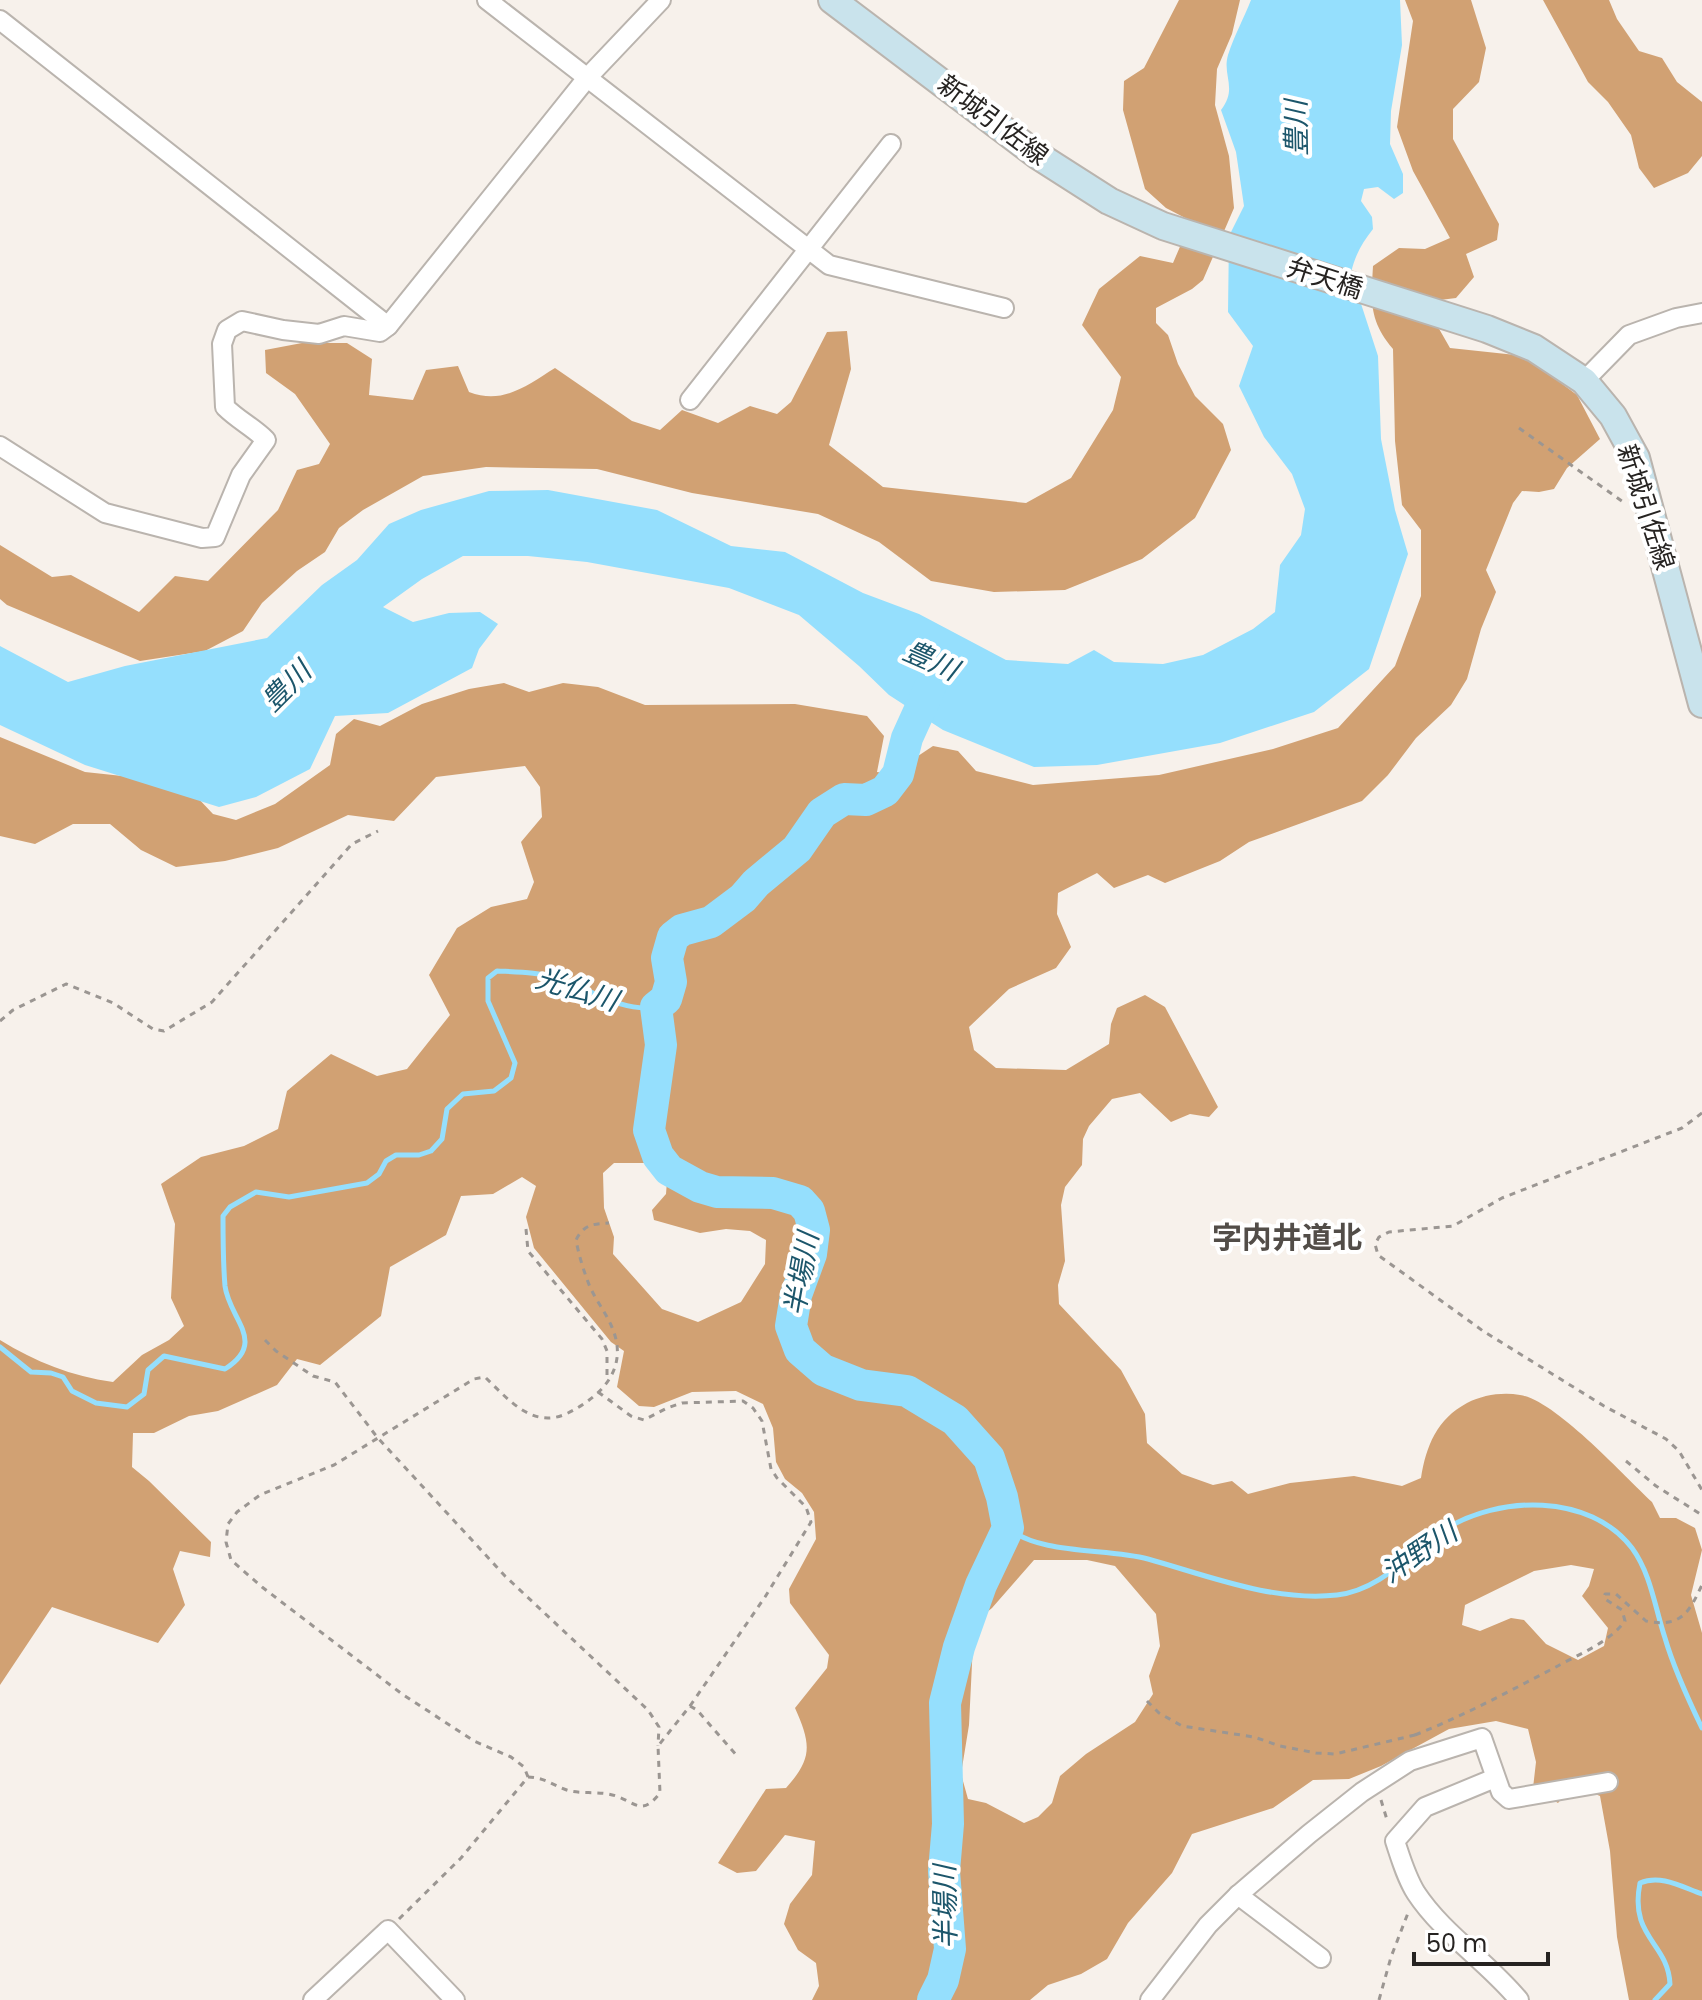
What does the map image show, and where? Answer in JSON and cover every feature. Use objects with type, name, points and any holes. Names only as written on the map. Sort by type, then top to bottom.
[{"type":"main road","name":"新城引佐線","points":[[832,0],[1037,155],[1109,201],[1163,226]]},
{"type":"main road","name":"弁天橋","points":[[1163,226],[1487,329]]},
{"type":"main road","name":"新城引佐線","points":[[1487,329],[1534,348],[1584,381],[1613,416],[1636,458],[1702,704]]},
{"type":"street","points":[[487,0],[829,265],[1004,308]]},
{"type":"street","points":[[0,446],[105,513],[202,538],[215,537],[241,475],[266,440],[225,407],[222,344],[227,330],[242,321],[319,334],[344,326],[380,332],[388,326],[587,78],[661,0]]},
{"type":"street","points":[[0,20],[388,326]]},
{"type":"street","points":[[690,400],[891,144]]},
{"type":"street","points":[[1584,381],[1629,335],[1676,318],[1702,313]]},
{"type":"street","points":[[1150,2000],[1208,1925],[1238,1895],[1309,1834],[1394,1769],[1410,1761],[1482,1738],[1501,1792],[1509,1799],[1608,1782]]},
{"type":"street","points":[[1495,1778],[1425,1807],[1395,1841],[1409,1880],[1418,1895],[1439,1921],[1519,2000]]},
{"type":"street","points":[[1238,1895],[1321,1958]]},
{"type":"street","points":[[313,2000],[388,1930],[455,2000]]},
{"type":"path","points":[[1519,428],[1655,524]]},
{"type":"path","points":[[0,1021],[13,1010],[66,984],[113,1003],[153,1029],[164,1031],[212,1002],[352,844],[378,831]]},
{"type":"path","points":[[1702,1113],[1682,1128],[1502,1198],[1453,1226],[1389,1232],[1379,1237],[1375,1244],[1378,1255],[1483,1331],[1604,1406],[1666,1439],[1679,1451],[1702,1490]]},
{"type":"path","points":[[528,1777],[524,1767],[511,1757],[474,1741],[402,1694],[262,1587],[231,1560],[226,1542],[228,1524],[237,1512],[260,1495],[334,1465],[474,1379],[485,1377],[513,1405],[533,1418],[557,1418],[578,1408],[598,1392],[616,1371],[617,1345],[612,1327],[590,1288],[576,1240],[581,1229],[590,1224],[609,1223]]},
{"type":"path","points":[[526,1229],[528,1251],[602,1339],[609,1370],[606,1384]]},
{"type":"path","points":[[265,1340],[313,1376],[335,1382],[377,1437],[505,1576],[648,1710],[659,1727],[660,1793],[643,1807],[633,1806],[616,1796],[573,1792],[546,1779],[528,1777]]},
{"type":"path","points":[[598,1392],[631,1416],[644,1420],[682,1403],[743,1401],[753,1408],[762,1421],[771,1469],[806,1507],[811,1522],[765,1597],[690,1706],[658,1746]]},
{"type":"path","points":[[1626,1461],[1656,1486],[1702,1515]]},
{"type":"path","points":[[1147,1701],[1159,1713],[1182,1726],[1254,1737],[1316,1753],[1335,1754],[1415,1735],[1501,1696],[1587,1650],[1620,1629],[1625,1621],[1622,1610],[1605,1599],[1605,1594],[1616,1594],[1646,1621],[1653,1623],[1680,1619],[1688,1614],[1702,1585]]},
{"type":"path","points":[[690,1706],[738,1757]]},
{"type":"path","points":[[1395,1841],[1381,1801],[1395,1762],[1415,1735]]},
{"type":"path","points":[[388,1930],[461,1858],[528,1777]]},
{"type":"path","points":[[1379,2000],[1391,1957],[1418,1895]]},
{"type":"shaded area","points":[[1179,0],[1240,0],[1232,34],[1217,69],[1215,105],[1229,156],[1234,208],[1203,280],[1156,308],[1156,323],[1168,335],[1178,364],[1195,396],[1223,424],[1231,450],[1195,518],[1142,559],[1065,590],[994,592],[931,581],[879,542],[818,514],[692,493],[597,469],[486,467],[423,476],[363,510],[339,528],[325,552],[297,571],[262,603],[243,631],[205,651],[140,661],[7,605],[0,599],[0,545],[52,577],[71,575],[139,612],[175,576],[208,581],[278,510],[297,470],[319,464],[330,444],[295,394],[266,373],[265,350],[302,343],[347,343],[372,359],[369,395],[413,400],[426,370],[458,366],[469,392],[493,396],[514,392],[555,368],[632,421],[660,430],[682,410],[718,423],[750,406],[777,414],[791,402],[827,332],[847,331],[851,369],[829,445],[883,487],[1026,503],[1071,478],[1113,410],[1121,377],[1082,325],[1099,289],[1140,256],[1173,263],[1191,221],[1166,208],[1145,189],[1123,110],[1124,81],[1144,68]]},
{"type":"shaded area","points":[[1405,0],[1471,0],[1486,48],[1479,82],[1453,109],[1453,139],[1499,224],[1497,240],[1466,254],[1474,277],[1456,298],[1440,300],[1438,327],[1450,348],[1525,356],[1577,395],[1600,439],[1567,468],[1554,489],[1522,491],[1513,503],[1486,570],[1496,592],[1481,629],[1467,679],[1451,705],[1416,738],[1388,775],[1362,801],[1249,842],[1220,861],[1165,883],[1148,875],[1114,888],[1097,873],[1058,893],[1057,914],[1071,947],[1056,968],[1009,989],[969,1027],[974,1050],[996,1068],[1066,1070],[1109,1044],[1117,1008],[1145,995],[1165,1007],[1218,1107],[1209,1117],[1190,1114],[1171,1122],[1140,1093],[1112,1099],[1089,1126],[1083,1139],[1082,1165],[1065,1187],[1061,1205],[1065,1261],[1058,1285],[1059,1304],[1121,1370],[1145,1414],[1147,1443],[1182,1474],[1213,1485],[1232,1481],[1248,1494],[1290,1483],[1354,1476],[1402,1486],[1421,1478],[1430,1444],[1448,1417],[1467,1403],[1486,1396],[1513,1394],[1535,1400],[1570,1424],[1652,1502],[1660,1518],[1676,1518],[1695,1528],[1702,1550],[1691,1595],[1702,1633],[1702,2000],[1629,2000],[1617,1937],[1610,1851],[1600,1796],[1573,1785],[1558,1803],[1533,1788],[1536,1762],[1528,1729],[1496,1721],[1449,1729],[1381,1766],[1349,1779],[1313,1780],[1273,1808],[1192,1834],[1172,1873],[1128,1923],[1107,1959],[1081,1974],[1048,1985],[1030,2000],[812,2000],[819,1986],[816,1963],[798,1950],[784,1924],[790,1904],[812,1875],[815,1841],[785,1835],[756,1871],[737,1873],[718,1863],[766,1789],[786,1788],[805,1759],[806,1741],[795,1708],[827,1668],[829,1655],[790,1603],[789,1589],[816,1539],[814,1512],[802,1493],[785,1479],[776,1462],[773,1428],[763,1404],[736,1391],[692,1392],[654,1407],[639,1406],[617,1387],[624,1351],[611,1342],[534,1248],[526,1217],[536,1186],[522,1177],[493,1194],[461,1196],[446,1235],[390,1267],[381,1316],[320,1365],[297,1359],[277,1385],[218,1411],[189,1416],[154,1433],[133,1433],[132,1467],[211,1542],[210,1557],[180,1551],[173,1569],[185,1605],[158,1643],[52,1607],[0,1685],[0,1340],[54,1367],[113,1382],[142,1355],[169,1340],[184,1326],[171,1298],[175,1224],[161,1184],[201,1157],[244,1146],[278,1129],[287,1091],[331,1054],[377,1076],[407,1069],[450,1015],[429,975],[457,928],[491,907],[527,899],[534,882],[521,842],[542,817],[540,787],[525,766],[436,777],[394,821],[348,815],[278,848],[225,861],[176,867],[141,850],[110,824],[73,824],[35,844],[0,836],[0,737],[85,772],[141,778],[196,796],[213,814],[236,820],[275,804],[330,765],[336,734],[354,719],[380,726],[422,704],[469,689],[504,683],[529,692],[563,683],[598,687],[645,705],[795,704],[867,716],[884,736],[877,772],[891,774],[933,746],[958,751],[976,771],[1033,785],[1159,775],[1273,749],[1338,728],[1395,666],[1421,596],[1421,530],[1402,505],[1395,441],[1393,349],[1379,329],[1373,310],[1372,290],[1373,266],[1399,248],[1425,249],[1450,238],[1413,171],[1397,127],[1413,21]],"holes":[[[614,1163],[645,1163],[667,1181],[666,1194],[652,1210],[654,1220],[700,1233],[726,1229],[750,1231],[766,1240],[765,1264],[741,1302],[698,1322],[662,1309],[613,1254],[614,1237],[604,1208],[603,1173]],[[1034,1560],[1087,1560],[1115,1566],[1156,1614],[1160,1646],[1149,1676],[1153,1694],[1135,1722],[1086,1754],[1060,1776],[1052,1803],[1038,1817],[1024,1823],[986,1803],[968,1799],[961,1774],[969,1725],[974,1623],[992,1608]],[[1571,1565],[1594,1569],[1582,1596],[1608,1628],[1604,1646],[1578,1660],[1546,1644],[1524,1620],[1511,1618],[1480,1631],[1462,1625],[1465,1605],[1534,1571]]]},
{"type":"shaded area","points":[[1543,0],[1609,0],[1617,19],[1639,51],[1662,58],[1677,82],[1702,102],[1702,156],[1688,173],[1654,188],[1639,168],[1631,135],[1608,102],[1588,82]]},
{"type":"water","name":"豊川","points":[[1251,0],[1400,0],[1402,45],[1391,111],[1390,144],[1403,174],[1403,193],[1394,199],[1378,187],[1364,189],[1361,201],[1372,217],[1373,229],[1359,250],[1351,273],[1378,356],[1381,439],[1395,510],[1408,554],[1369,669],[1314,712],[1220,743],[1097,765],[1034,767],[943,730],[889,695],[799,615],[729,588],[587,562],[528,556],[463,556],[422,579],[383,607],[413,622],[449,613],[480,612],[498,624],[479,649],[472,668],[388,713],[335,716],[310,769],[256,797],[219,807],[85,765],[0,725],[0,646],[68,682],[125,666],[267,638],[322,585],[357,560],[389,524],[421,510],[489,491],[548,490],[657,510],[731,546],[785,552],[863,593],[919,614],[1006,660],[1068,664],[1094,650],[1114,662],[1163,664],[1203,655],[1253,629],[1275,612],[1280,565],[1301,535],[1305,509],[1292,474],[1264,437],[1239,386],[1253,346],[1228,312],[1229,236],[1244,206],[1236,152],[1221,110],[1229,88],[1228,55]]},
{"type":"waterway","name":"半場川","points":[[933,2000],[943,1980],[950,1949],[944,1871],[948,1824],[945,1703],[959,1647],[981,1585],[1008,1528],[1002,1497],[989,1458],[955,1420],[907,1391],[861,1385],[823,1370],[800,1350],[791,1326],[796,1295],[811,1254],[814,1230],[809,1211],[800,1201],[773,1193],[717,1192],[700,1187],[669,1170],[658,1156],[649,1130],[661,1045],[656,1007],[666,999],[671,982],[667,958],[673,937],[682,930],[711,922],[743,898],[797,849],[822,813],[844,799],[866,800],[885,791],[898,774],[907,738],[936,674]]},
{"type":"waterway","name":"光仏川","points":[[0,1347],[31,1372],[63,1377],[72,1391],[96,1403],[127,1407],[144,1394],[148,1370],[164,1356],[225,1369],[238,1359],[245,1340],[225,1286],[223,1216],[230,1207],[256,1192],[289,1197],[367,1183],[379,1174],[386,1161],[396,1155],[419,1155],[431,1151],[442,1139],[447,1109],[463,1094],[494,1091],[511,1078],[515,1063],[488,1001],[488,978],[497,971],[545,975],[631,1007],[656,1007]]},
{"type":"waterway","name":"沖野川","points":[[1008,1528],[1038,1543],[1148,1559],[1241,1586],[1313,1596],[1337,1595],[1368,1586],[1444,1530],[1466,1518],[1516,1506],[1542,1505],[1568,1509],[1592,1517],[1614,1530],[1632,1548],[1648,1580],[1673,1661],[1702,1728]]},
{"type":"waterway","name":"沖野川","points":[[1655,2000],[1670,1984],[1663,1958],[1640,1916],[1640,1883],[1664,1881],[1702,1894]]},
{"type":"district","name":"字内井道北","points":[[1287,1238]]}]
